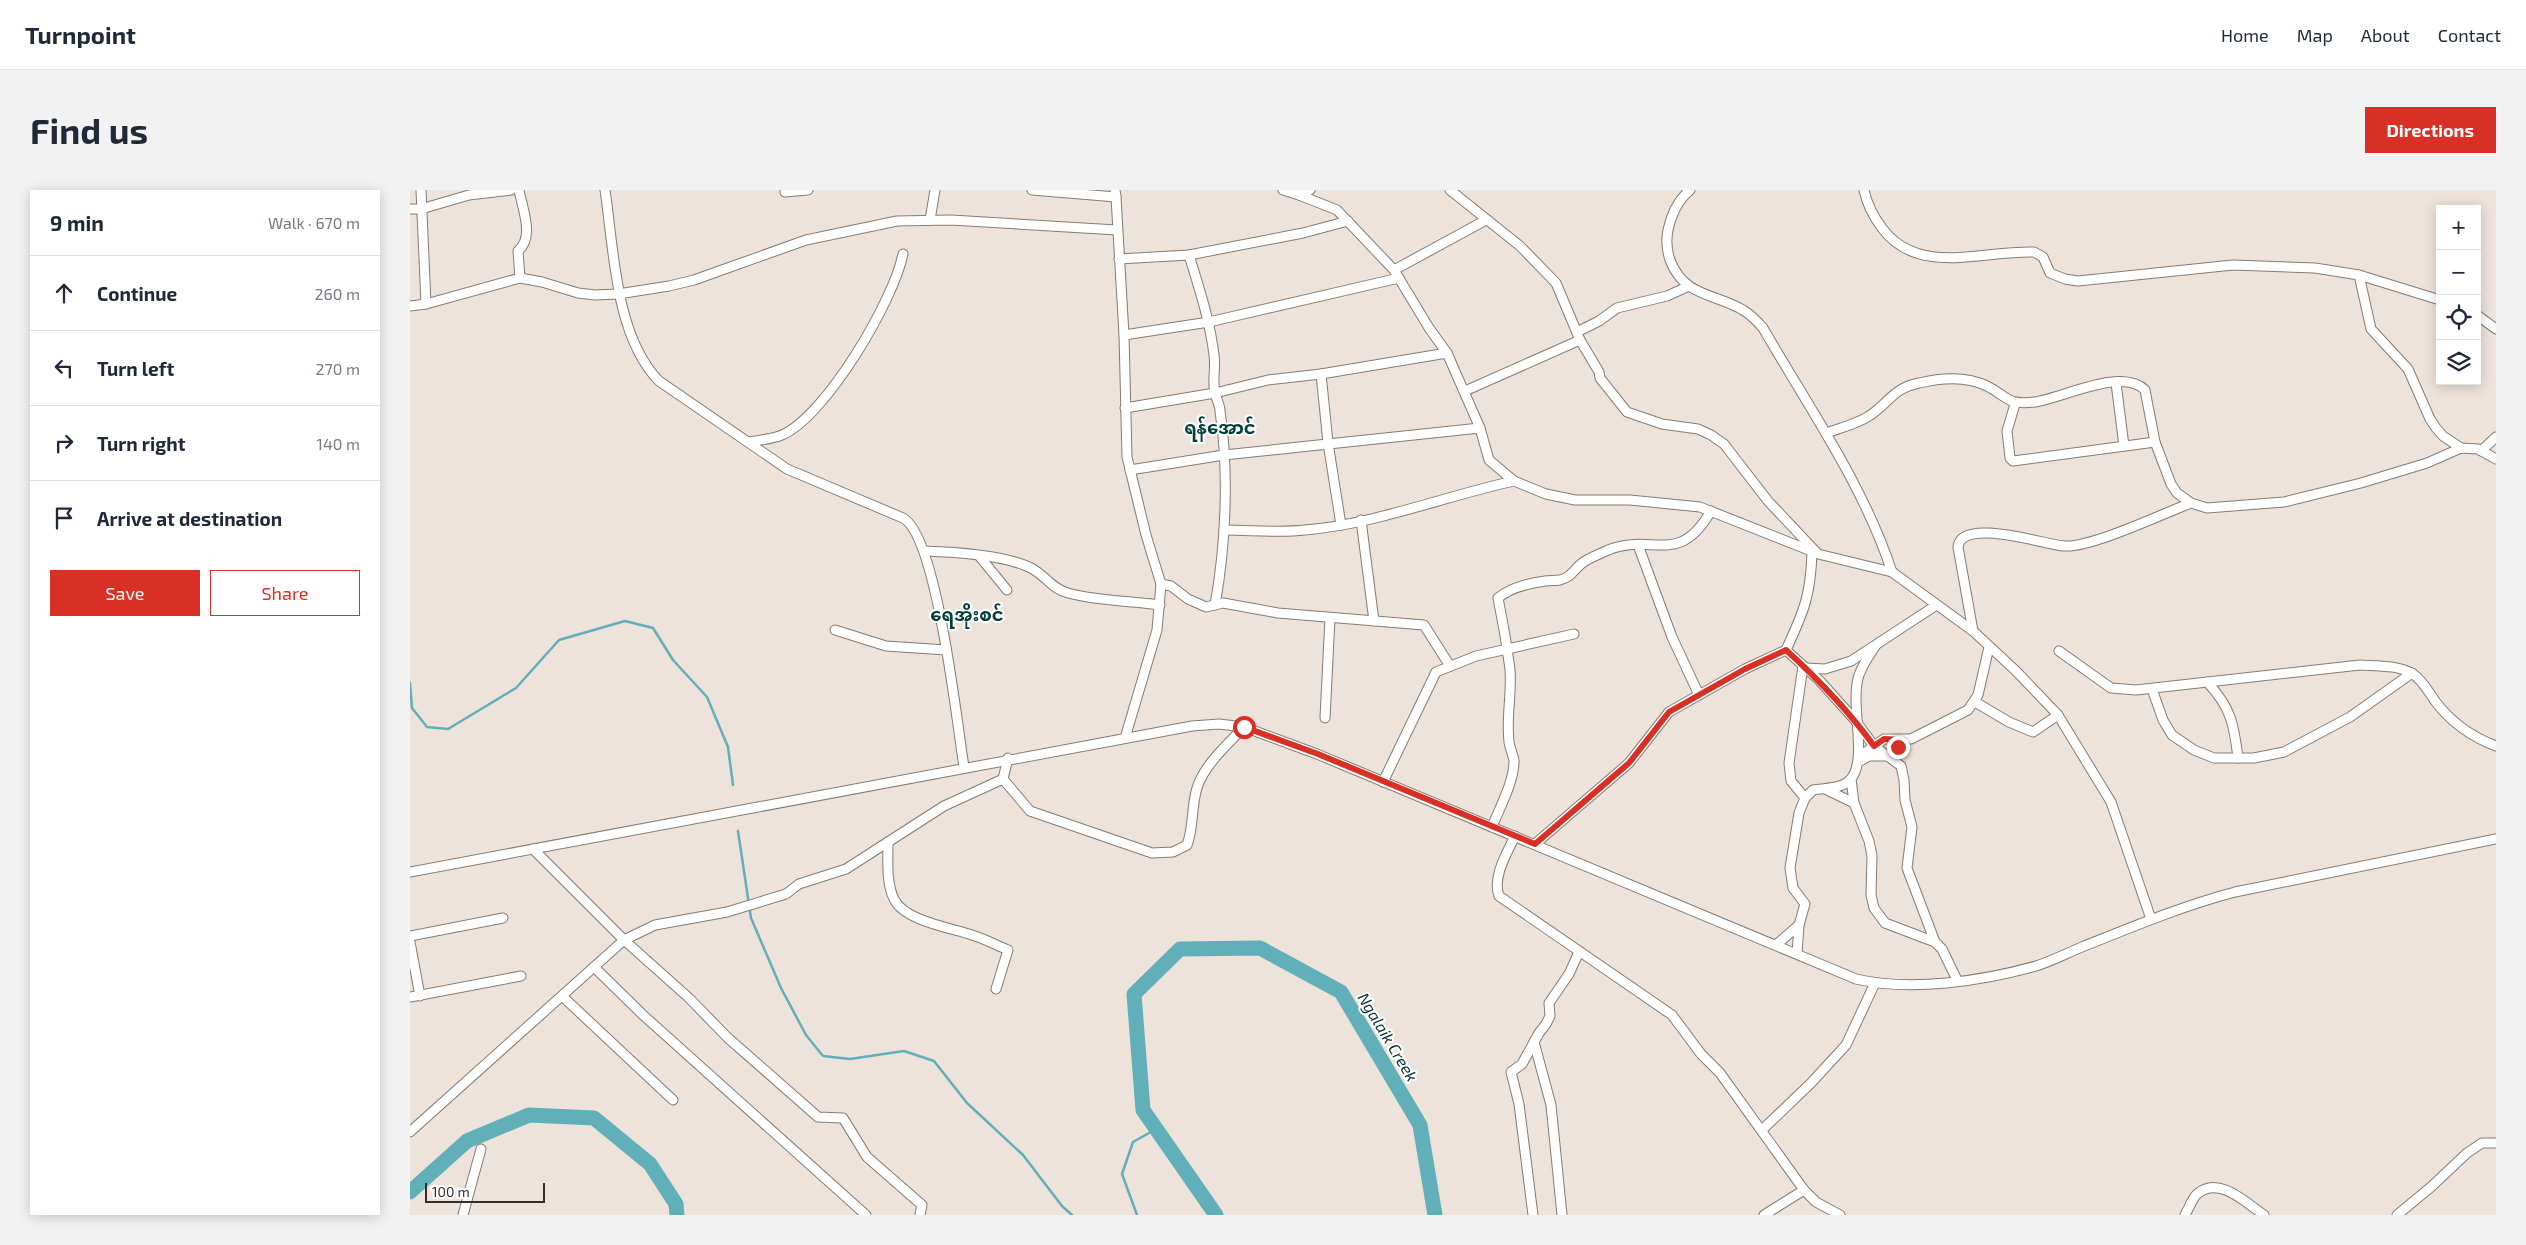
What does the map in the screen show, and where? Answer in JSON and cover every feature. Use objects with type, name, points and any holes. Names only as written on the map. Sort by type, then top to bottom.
[{"type":"street","points":[[421,190],[426,304]]},
{"type":"street","points":[[410,209],[421,209],[469,195],[511,190]]},
{"type":"street","points":[[519,190],[527,236],[525,246],[518,251],[520,278]]},
{"type":"street","points":[[604,190],[617,269],[618,294],[641,356],[649,371],[659,381],[787,469],[910,522],[925,551],[946,650],[964,767]]},
{"type":"street","points":[[785,192],[808,190]]},
{"type":"street","points":[[930,220],[935,190]]},
{"type":"street","points":[[1032,190],[1116,193],[1124,335],[1127,457],[1146,535],[1161,584],[1157,630],[1125,738]]},
{"type":"street","points":[[1283,190],[1337,210],[1396,274],[1429,328],[1447,353],[1480,428],[1489,460],[1514,481],[1546,494],[1575,500],[1673,502],[1711,510],[1815,552],[1892,572],[1935,606],[1973,631],[2016,671],[2058,715],[2111,802],[2151,919]]},
{"type":"street","points":[[1300,195],[1310,190]]},
{"type":"street","points":[[1450,190],[1520,246],[1556,283],[1578,336],[1599,372],[1600,378],[1627,412],[1662,424],[1698,429],[1724,444],[1768,502],[1815,552]]},
{"type":"street","points":[[1864,190],[1866,201],[1890,239],[1912,252],[1933,257],[1955,258],[2034,252],[2042,257],[2050,273],[2065,280],[2078,281],[2233,266],[2315,268],[2359,275],[2436,299]]},
{"type":"street","points":[[1687,191],[1670,220],[1666,236],[1668,254],[1675,272],[1687,287],[1741,309],[1752,316],[1763,328],[1826,433],[1880,536],[1892,572]]},
{"type":"street","points":[[410,306],[426,304],[495,283],[520,278],[542,282],[578,293],[618,294],[694,280],[806,240],[886,222],[930,220],[1117,230]]},
{"type":"street","points":[[1124,335],[1209,322],[1396,274],[1486,220]]},
{"type":"street","points":[[1120,259],[1189,255],[1303,234],[1348,222]]},
{"type":"street","points":[[749,442],[783,435],[805,418],[832,388],[854,359],[887,300],[903,254]]},
{"type":"street","points":[[1189,255],[1209,322],[1215,357],[1215,393],[1220,409],[1224,455],[1222,567],[1215,605]]},
{"type":"street","points":[[2359,275],[2371,329],[2408,369],[2436,428],[2443,436],[2461,448],[2481,451],[2496,459]]},
{"type":"street","points":[[1465,391],[1578,336],[1616,308],[1667,296],[1687,287]]},
{"type":"street","points":[[2481,319],[2496,329]]},
{"type":"street","points":[[1125,408],[1215,393],[1268,380],[1321,374],[1447,353]]},
{"type":"street","points":[[1321,374],[1328,443],[1341,525]]},
{"type":"street","points":[[1826,433],[1868,417],[1893,394],[1918,383],[1956,379],[1972,381],[1986,386],[2015,404],[2049,399],[2080,388],[2116,383],[2134,384],[2145,390],[2155,442],[2171,484],[2177,493],[2190,503],[2207,508],[2284,502],[2361,483],[2427,463],[2461,448]]},
{"type":"street","points":[[2116,383],[2124,446]]},
{"type":"street","points":[[2015,404],[2007,431],[2010,458],[2013,461],[2155,442]]},
{"type":"street","points":[[1130,470],[1224,455],[1480,428]]},
{"type":"street","points":[[2481,451],[2496,437]]},
{"type":"street","points":[[1224,530],[1304,531],[1341,525],[1468,491],[1514,481]]},
{"type":"street","points":[[1973,631],[1958,547],[1960,539],[1964,535],[1984,532],[2052,544],[2080,545],[2190,503]]},
{"type":"street","points":[[1492,827],[1511,775],[1514,761],[1509,744],[1509,648],[1498,598],[1504,593],[1530,584],[1558,581],[1572,576],[1581,564],[1618,546],[1654,546],[1679,543],[1701,528],[1711,510]]},
{"type":"street","points":[[1361,520],[1374,621]]},
{"type":"street","points":[[1638,545],[1672,637],[1699,694]]},
{"type":"street","points":[[925,551],[956,552],[1023,564],[1042,575],[1052,586],[1070,594],[1160,605]]},
{"type":"street","points":[[1535,844],[1629,763],[1669,712],[1745,669],[1786,650],[1804,613],[1810,592],[1815,552]]},
{"type":"street","points":[[980,557],[1007,590]]},
{"type":"street","points":[[1161,584],[1171,586],[1188,598],[1206,607],[1223,603],[1278,613],[1424,625],[1450,666]]},
{"type":"street","points":[[1805,667],[1836,667],[1851,661],[1935,606]]},
{"type":"street","points":[[1324,718],[1330,618]]},
{"type":"street","points":[[835,630],[886,646],[946,650]]},
{"type":"street","points":[[1383,782],[1433,676],[1450,666],[1476,656],[1574,634]]},
{"type":"street","points":[[1797,954],[1798,925],[1805,904],[1793,888],[1790,868],[1799,813],[1805,798],[1813,790],[1846,784],[1851,779],[1858,761],[1856,720],[1859,675],[1876,644]]},
{"type":"street","points":[[1858,761],[1884,739],[1902,740],[1919,735],[1968,710],[1975,702],[1988,647]]},
{"type":"street","points":[[1786,650],[1856,720],[1874,746],[1901,766],[1905,800],[1912,827],[1907,868],[1935,942],[1942,949],[1957,980]]},
{"type":"street","points":[[2059,651],[2111,688],[2136,690],[2360,665],[2390,667],[2412,673],[2464,730],[2496,746]]},
{"type":"street","points":[[1805,667],[1789,763],[1791,781],[1805,798]]},
{"type":"street","points":[[2152,688],[2163,720],[2172,735],[2194,750],[2214,758],[2254,758],[2284,752],[2350,717],[2412,673]]},
{"type":"street","points":[[2207,682],[2228,708],[2235,730],[2238,758]]},
{"type":"street","points":[[1975,702],[2009,722],[2033,732],[2058,715]]},
{"type":"street","points":[[410,872],[1008,758],[1192,726],[1219,724],[1244,727],[1318,754],[1856,979],[1875,983],[1934,984],[2038,966],[2193,903],[2235,892],[2496,839]]},
{"type":"street","points":[[1003,779],[1030,811],[1152,853],[1173,852],[1187,845],[1192,833],[1197,787],[1213,761],[1244,727]]},
{"type":"street","points":[[1891,759],[1902,740]]},
{"type":"street","points":[[1858,761],[1869,756],[1891,759]]},
{"type":"street","points":[[1003,779],[1008,758]]},
{"type":"street","points":[[410,1132],[624,940],[656,926],[727,912],[764,902],[786,894],[799,884],[846,869],[944,806],[1003,779]]},
{"type":"street","points":[[1851,779],[1854,803],[1869,841],[1872,856],[1871,895],[1874,908],[1884,923],[1935,942]]},
{"type":"street","points":[[1824,788],[1854,803]]},
{"type":"street","points":[[1515,836],[1499,876],[1497,891],[1499,896],[1579,952],[1627,982],[1672,1015],[1701,1054],[1720,1073],[1804,1190],[1816,1202],[1840,1215]]},
{"type":"street","points":[[888,842],[888,865],[892,891],[899,907],[933,924],[985,939],[1008,950],[996,989]]},
{"type":"street","points":[[533,849],[624,940],[689,998],[728,1038],[818,1117],[843,1118],[867,1157],[922,1205],[920,1215]]},
{"type":"street","points":[[410,936],[503,918]]},
{"type":"street","points":[[1776,945],[1798,925]]},
{"type":"street","points":[[410,942],[420,996]]},
{"type":"street","points":[[1533,1215],[1519,1104],[1511,1072],[1522,1064],[1550,1016],[1549,1003],[1569,974],[1579,952]]},
{"type":"street","points":[[594,968],[643,1015],[866,1215]]},
{"type":"street","points":[[410,997],[520,976]]},
{"type":"street","points":[[1762,1130],[1811,1083],[1846,1045],[1875,983]]},
{"type":"street","points":[[562,996],[673,1100]]},
{"type":"street","points":[[1534,1042],[1551,1104],[1562,1215]]},
{"type":"street","points":[[2397,1215],[2432,1187],[2467,1152],[2482,1143],[2496,1143]]},
{"type":"street","points":[[462,1215],[481,1149]]},
{"type":"street","points":[[2185,1215],[2196,1196],[2204,1190],[2217,1186],[2264,1215]]},
{"type":"street","points":[[1764,1215],[1804,1190]]},
{"type":"waterway","points":[[410,683],[412,708],[427,727],[448,729],[516,688],[559,640],[625,621],[653,628],[673,660],[707,697],[728,747],[733,785]]},
{"type":"waterway","points":[[738,831],[751,918],[781,988],[806,1035],[823,1056],[850,1059],[904,1051],[934,1061],[967,1103],[1023,1155],[1062,1206],[1072,1215]]},
{"type":"waterway","name":"Ngalaik Creek","points":[[1216,1215],[1143,1110],[1134,994],[1180,949],[1260,948],[1341,992],[1420,1125],[1435,1215]]},
{"type":"waterway","name":"Ngalaik Creek","points":[[410,1192],[467,1141],[529,1115],[594,1118],[650,1164],[676,1204],[677,1215]]},
{"type":"waterway","points":[[1137,1215],[1122,1174],[1133,1142],[1156,1129]]},
{"type":"district","name":"ရန်အောင်","points":[[1220,428]]},
{"type":"district","name":"ရေအိုးစင်","points":[[967,615]]},
{"type":"route","points":[[1244,727],[1318,754],[1535,844],[1629,763],[1669,712],[1745,669],[1777,656],[1786,650],[1819,680],[1856,720],[1874,746],[1884,739],[1902,740],[1898,747]]}]
